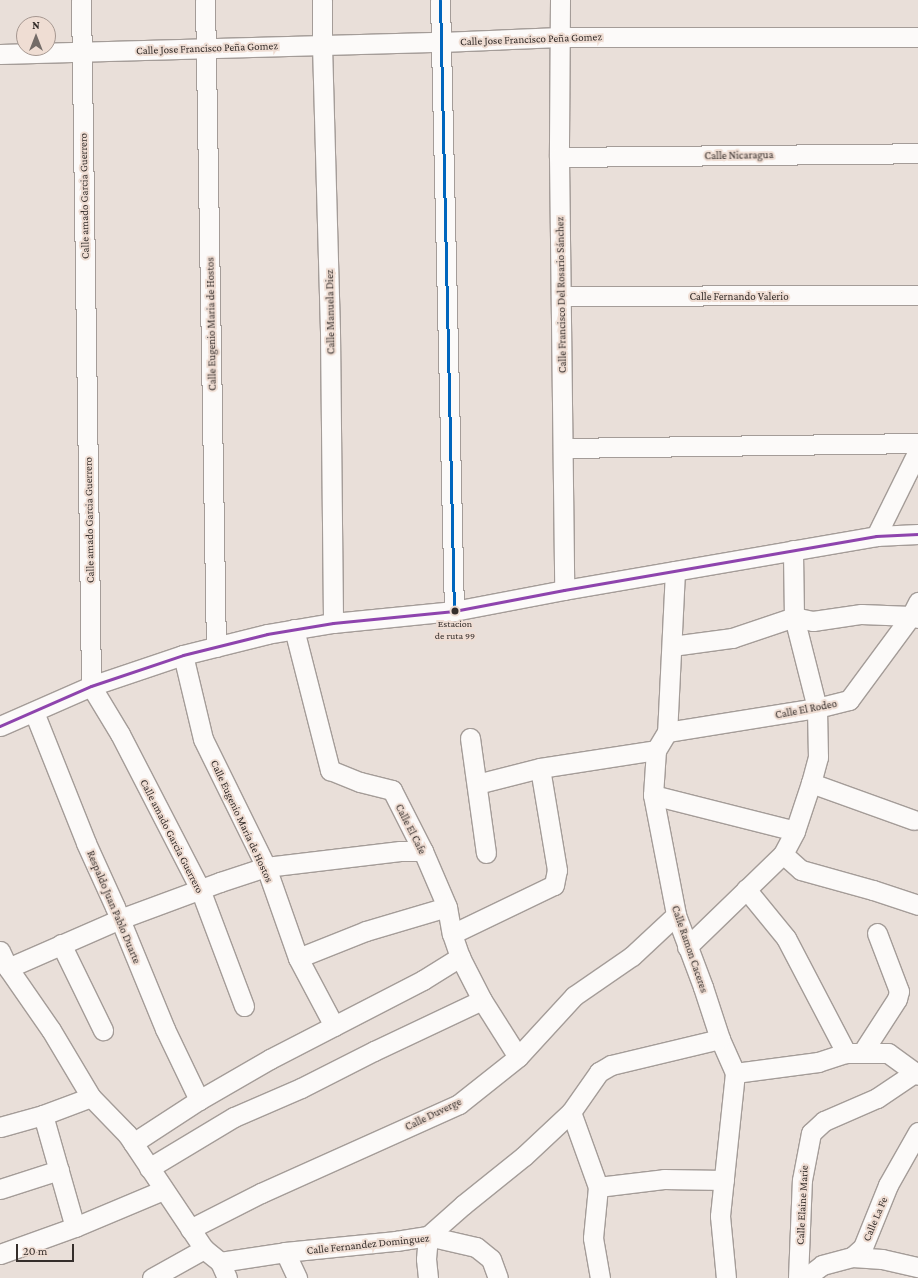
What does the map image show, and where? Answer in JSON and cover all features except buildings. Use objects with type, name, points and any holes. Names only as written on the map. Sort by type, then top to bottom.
[{"type":"street","name":"Calle amado Garcia Guerrero","points":[[82,0],[91,686],[120,734],[200,889],[244,1006]]},
{"type":"street","name":"Calle Eugenio Maria de Hostos","points":[[205,0],[216,647]]},
{"type":"street","name":"Calle Manuela Diez","points":[[322,0],[330,332],[333,623]]},
{"type":"street","points":[[440,0],[454,611]]},
{"type":"street","name":"Calle Francisco Del Rosario Sánchez","points":[[560,0],[559,157],[564,590]]},
{"type":"street","name":"Calle Jose Francisco Peña Gomez","points":[[0,54],[441,42],[560,37],[918,37]]},
{"type":"street","name":"Calle Nicaragua","points":[[559,157],[918,153]]},
{"type":"street","name":"Calle Fernando Valerio","points":[[561,296],[918,295]]},
{"type":"street","points":[[563,448],[918,443]]},
{"type":"street","points":[[876,536],[918,450]]},
{"type":"street","points":[[0,726],[91,686],[183,655],[294,630],[333,623],[454,611],[564,590],[876,536],[918,534]]},
{"type":"street","points":[[687,947],[783,854],[795,831],[818,757],[817,708],[794,617],[793,550]]},
{"type":"street","name":"Calle Ramon Caceres","points":[[675,571],[667,732],[656,750],[653,795],[676,915],[687,947],[704,987],[720,1039],[735,1073],[720,1216],[726,1278]]},
{"type":"street","points":[[672,646],[732,638],[794,617],[812,621],[861,614],[916,612]]},
{"type":"street","name":"Calle El Rodeo","points":[[667,732],[817,708],[849,700],[916,612]]},
{"type":"street","name":"Calle El Cafe","points":[[294,630],[330,770],[360,782],[392,790],[423,851],[447,907],[452,934],[460,957],[482,1000],[518,1057]]},
{"type":"street","name":"Calle Eugenio Maria de Hostos","points":[[183,655],[203,739],[266,868],[298,958],[334,1026]]},
{"type":"street","name":"Respaldo Juan Pablo Duarte","points":[[34,712],[86,843],[120,919],[165,1029],[199,1100]]},
{"type":"street","points":[[470,738],[486,853]]},
{"type":"street","points":[[477,784],[540,768],[656,750]]},
{"type":"street","points":[[452,934],[554,886],[557,870],[540,768]]},
{"type":"street","points":[[811,783],[914,820]]},
{"type":"street","points":[[653,795],[795,831]]},
{"type":"street","points":[[7,975],[61,944],[120,919],[200,889],[266,868],[400,851],[423,851]]},
{"type":"street","points":[[783,854],[801,870],[873,890],[918,905]]},
{"type":"street","points":[[746,889],[786,938],[854,1053]]},
{"type":"street","points":[[298,958],[366,931],[447,907]]},
{"type":"street","name":"Calle Duverge","points":[[190,1229],[261,1193],[459,1104],[518,1057],[574,996],[632,956],[676,915]]},
{"type":"street","points":[[854,1053],[897,999],[899,991],[877,934]]},
{"type":"street","points":[[61,944],[103,1030]]},
{"type":"street","points":[[0,951],[7,975],[51,1030],[91,1097],[127,1134],[163,1190],[204,1249],[224,1270]]},
{"type":"street","points":[[133,1143],[199,1100],[270,1059],[423,980],[460,957]]},
{"type":"street","points":[[149,1168],[234,1117],[301,1088],[374,1051],[482,1000]]},
{"type":"street","points":[[428,1278],[426,1259],[428,1236],[463,1205],[524,1156],[571,1112],[599,1072],[611,1065],[720,1039]]},
{"type":"street","points":[[735,1073],[818,1062],[854,1053],[888,1053],[916,1074]]},
{"type":"street","name":"Calle Elaine Marie","points":[[798,1278],[802,1180],[811,1134],[824,1121],[877,1098],[916,1074]]},
{"type":"street","points":[[0,1127],[43,1115],[91,1097]]},
{"type":"street","points":[[571,1112],[598,1187],[593,1238],[600,1278]]},
{"type":"street","points":[[43,1115],[74,1227]]},
{"type":"street","name":"Calle La Fe","points":[[852,1258],[863,1246],[888,1185],[918,1132]]},
{"type":"street","points":[[0,1190],[59,1170]]},
{"type":"street","points":[[598,1187],[664,1179],[724,1180]]},
{"type":"street","points":[[0,1254],[74,1227],[163,1190]]},
{"type":"street","name":"Calle Fernandez Dominguez","points":[[224,1270],[285,1252],[396,1241],[428,1236],[476,1247],[491,1259],[498,1278]]},
{"type":"street","points":[[152,1278],[204,1249]]},
{"type":"street","points":[[285,1252],[297,1278]]},
{"type":"street","points":[[805,1278],[822,1265],[852,1258],[882,1259],[918,1268]]},
{"type":"transit line","points":[[440,0],[454,611]]},
{"type":"transit line","points":[[0,726],[91,686],[183,655],[267,634],[333,623],[454,611],[564,590],[876,536],[918,534]]},
{"type":"place","name":"Estacion de ruta 99","points":[[455,611]]}]
